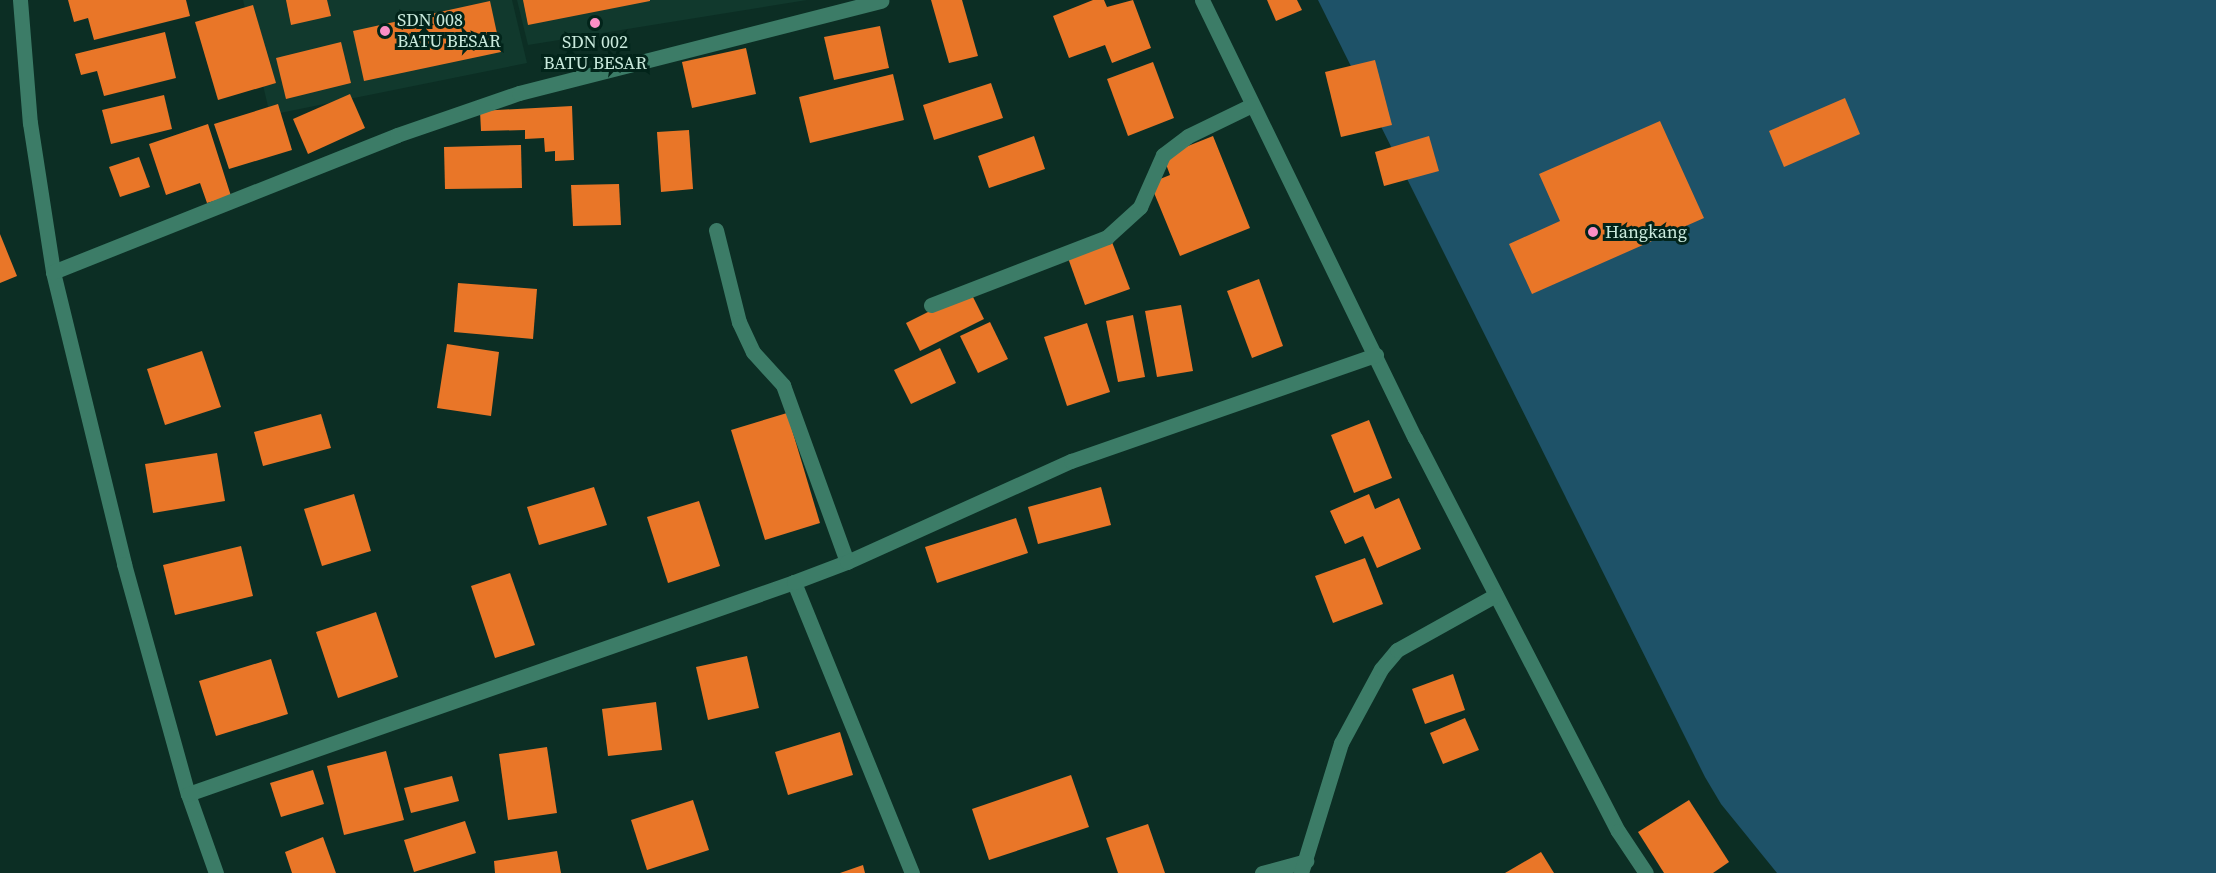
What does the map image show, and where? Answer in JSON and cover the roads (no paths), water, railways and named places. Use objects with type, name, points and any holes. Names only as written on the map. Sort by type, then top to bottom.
[{"type":"street","points":[[20,0],[30,123],[53,272],[124,564],[188,794],[216,873]]},
{"type":"street","points":[[1202,0],[1496,595],[1618,831],[1646,873]]},
{"type":"street","points":[[53,272],[397,135],[519,93],[881,1]]},
{"type":"street","points":[[931,304],[1107,237],[1140,207],[1164,155],[1188,136],[1252,105]]},
{"type":"street","points":[[716,230],[739,322],[753,352],[783,385],[848,562]]},
{"type":"street","points":[[188,794],[794,582],[848,562],[1071,461],[1376,355]]},
{"type":"street","points":[[794,582],[912,873]]},
{"type":"street","points":[[1263,873],[1304,867],[1341,743],[1382,669],[1398,650],[1496,595]]},
{"type":"water","points":[[1318,0],[2216,0],[2216,873],[1777,873],[1721,804],[1705,777]]},
{"type":"place","name":"SDN 002 BATU BESAR","points":[[595,23]]},
{"type":"place","name":"SDN 008 BATU BESAR","points":[[385,31]]},
{"type":"place","name":"Hangkang","points":[[1593,232]]}]
